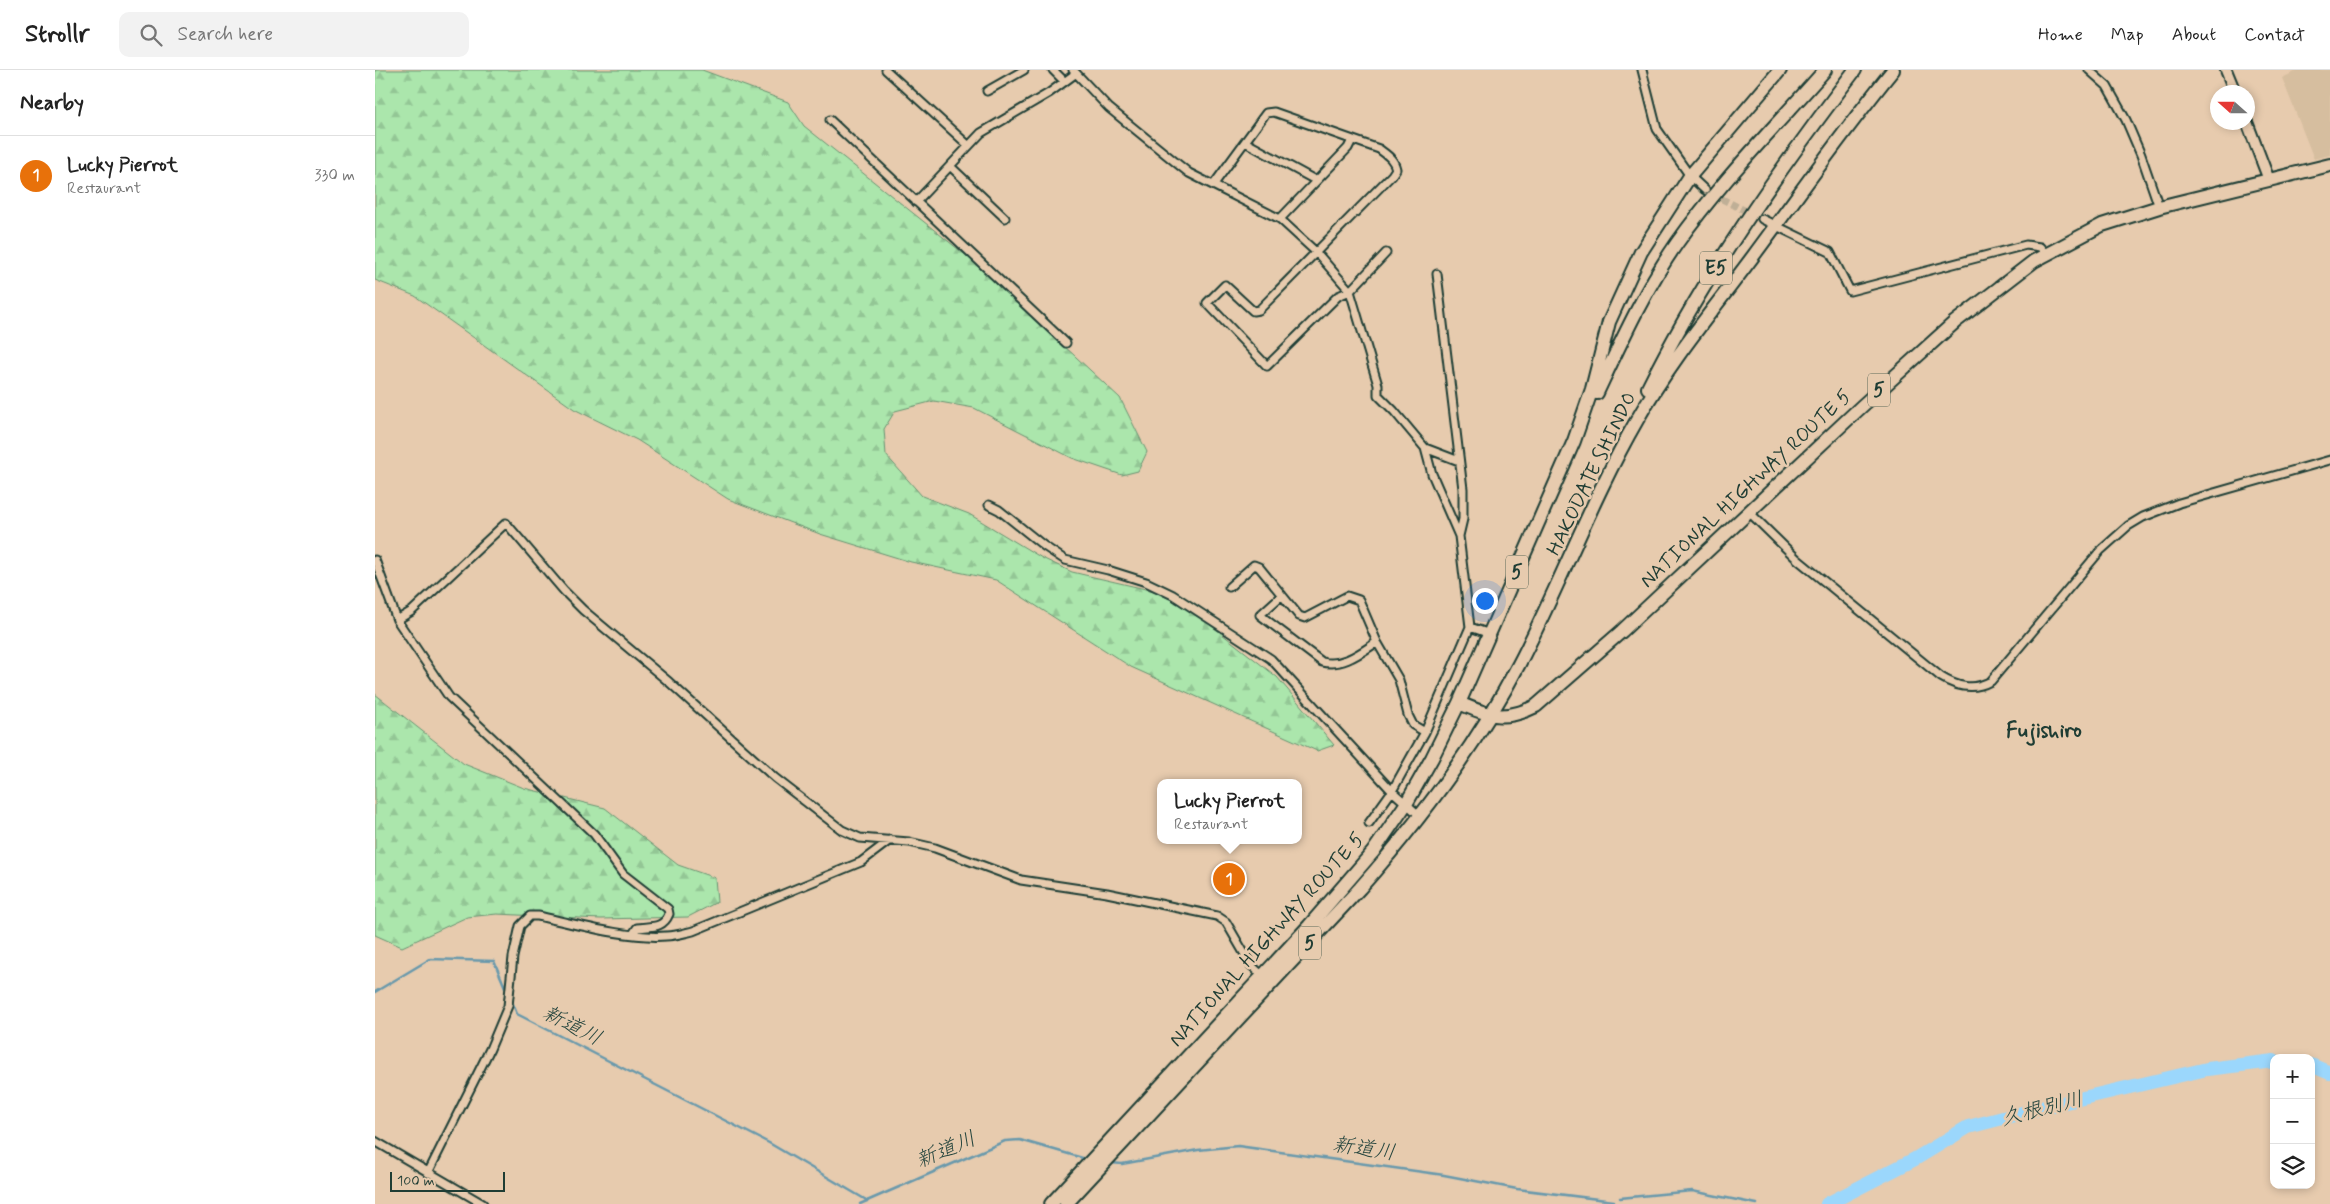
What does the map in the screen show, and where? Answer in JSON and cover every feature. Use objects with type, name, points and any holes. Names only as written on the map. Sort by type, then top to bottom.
[{"type":"highway","name":"HAKODATE SHINDO","points":[[1459,704],[1574,440],[1591,389],[1604,337],[1622,291],[1654,229],[1690,176],[1780,70]]},
{"type":"highway","name":"E5","points":[[1574,440],[1645,295],[1677,244],[1730,176],[1825,70]]},
{"type":"highway","name":"E5","points":[[1605,481],[1654,376],[1708,281],[1795,151],[1855,70]]},
{"type":"highway","name":"HAKODATE SHINDO","points":[[1490,715],[1551,602],[1605,481],[1654,392],[1893,70]]},
{"type":"highway","name":"NATIONAL HIGHWAY ROUTE 5","points":[[1268,980],[1353,877],[1406,804],[1459,704],[1490,715],[1505,717],[1519,714],[1536,706],[1622,630],[1955,322],[2033,261],[2102,225],[2159,207],[2330,166]]},
{"type":"highway","name":"NATIONAL HIGHWAY ROUTE 5","points":[[1051,1204],[1090,1170],[1268,980],[1360,888],[1420,816],[1490,715]]},
{"type":"highway","name":"NATIONAL HIGHWAY ROUTE 5","points":[[1066,1204],[1090,1170]]},
{"type":"street","points":[[886,70],[968,145]]},
{"type":"street","points":[[987,91],[1024,70]]},
{"type":"street","points":[[1053,70],[1064,81]]},
{"type":"street","points":[[1642,70],[1657,129],[1690,176],[1705,190]]},
{"type":"street","points":[[2089,70],[2107,86],[2125,120],[2141,155],[2159,207]]},
{"type":"street","points":[[2226,70],[2232,85]]},
{"type":"street","points":[[916,202],[981,132],[1049,93],[1074,72],[1109,108],[1189,173],[1280,219],[1317,253],[1350,291],[1378,385],[1378,395],[1395,411],[1425,448],[1432,474],[1459,536]]},
{"type":"street","points":[[1214,184],[1266,113],[1274,112],[1379,149],[1389,156],[1394,163],[1395,169],[1317,253],[1259,310],[1253,311],[1225,285],[1207,303],[1267,366],[1338,296],[1350,291],[1386,253]]},
{"type":"street","points":[[830,120],[1066,343]]},
{"type":"street","points":[[2250,130],[2269,180]]},
{"type":"street","points":[[1280,219],[1315,180],[1349,148],[1353,140]]},
{"type":"street","points":[[1245,142],[1315,180]]},
{"type":"street","points":[[950,166],[1005,218]]},
{"type":"street","points":[[1762,219],[1830,252],[1850,291],[2026,246],[2040,247],[2046,254]]},
{"type":"street","points":[[1369,823],[1392,792],[1425,732],[1471,627],[1459,536],[1463,509],[1459,461],[1437,274]]},
{"type":"street","points":[[1425,448],[1459,461]]},
{"type":"street","points":[[1749,512],[1797,558],[1941,677],[1956,685],[1973,688],[1991,681],[2100,551],[2128,526],[2143,517],[2179,502],[2330,460]]},
{"type":"street","points":[[989,505],[999,510],[1044,546],[1065,560],[1108,570],[1145,582],[1173,596],[1271,659],[1392,792],[1420,816]]},
{"type":"street","points":[[397,620],[412,611],[505,523],[583,610],[669,682],[775,778],[842,830],[860,838],[909,842],[935,848],[1021,880],[1107,893],[1217,916],[1226,922],[1251,965],[1268,980]]},
{"type":"street","points":[[375,560],[397,620],[449,697],[594,834],[623,874],[668,909],[669,914],[664,924],[658,927],[637,928],[633,934]]},
{"type":"street","points":[[1229,587],[1254,565],[1259,567],[1299,616],[1305,618],[1347,596],[1353,596],[1359,600],[1377,642],[1399,680],[1408,715],[1413,726],[1425,732]]},
{"type":"street","points":[[1282,595],[1260,615],[1322,662],[1330,664],[1348,660],[1377,642]]},
{"type":"street","points":[[1471,627],[1490,634]]},
{"type":"street","points":[[429,1172],[490,1049],[508,1006],[513,957],[520,926],[530,916],[633,934],[666,936],[693,931],[861,862],[890,840]]},
{"type":"street","points":[[375,1141],[483,1204]]},
{"type":"shaded area","points":[[2299,70],[2330,70],[2330,155],[2314,159],[2282,78]]},
{"type":"green space","points":[[375,70],[702,70],[788,102],[804,126],[973,261],[1120,398],[1147,452],[1138,471],[1122,475],[1072,458],[974,408],[934,401],[895,411],[884,429],[886,455],[922,496],[969,514],[1042,558],[1072,572],[1154,591],[1190,609],[1277,677],[1334,745],[1317,751],[1131,667],[996,580],[911,562],[820,534],[728,499],[637,440],[574,409],[415,296],[375,280]]},
{"type":"green space","points":[[375,694],[464,764],[524,788],[605,808],[678,865],[715,878],[717,902],[688,917],[601,919],[497,914],[467,917],[402,947],[375,935]]},
{"type":"waterway","name":"新道川","points":[[375,992],[430,959],[494,961],[507,992]]},
{"type":"waterway","name":"新道川","points":[[511,999],[517,1014],[769,1143],[868,1201]]},
{"type":"waterway","name":"久根別川","points":[[1827,1204],[1915,1159],[1968,1127],[2207,1069],[2270,1061]]},
{"type":"waterway","name":"久根別川","points":[[2315,1067],[2330,1073]]},
{"type":"waterway","name":"新道川","points":[[860,1204],[1005,1141],[1020,1140],[1086,1159]]},
{"type":"waterway","name":"新道川","points":[[1111,1163],[1122,1164],[1198,1150],[1238,1146],[1444,1175],[1517,1189],[1614,1201]]},
{"type":"waterway","name":"新道川","points":[[1620,1198],[1692,1191],[1757,1204]]},
{"type":"tunnel","points":[[1712,194],[1762,219]]},
{"type":"place","name":"Lucky Pierrot","points":[[1229,879]]},
{"type":"district","name":"Fujishiro","points":[[2044,731]]}]
